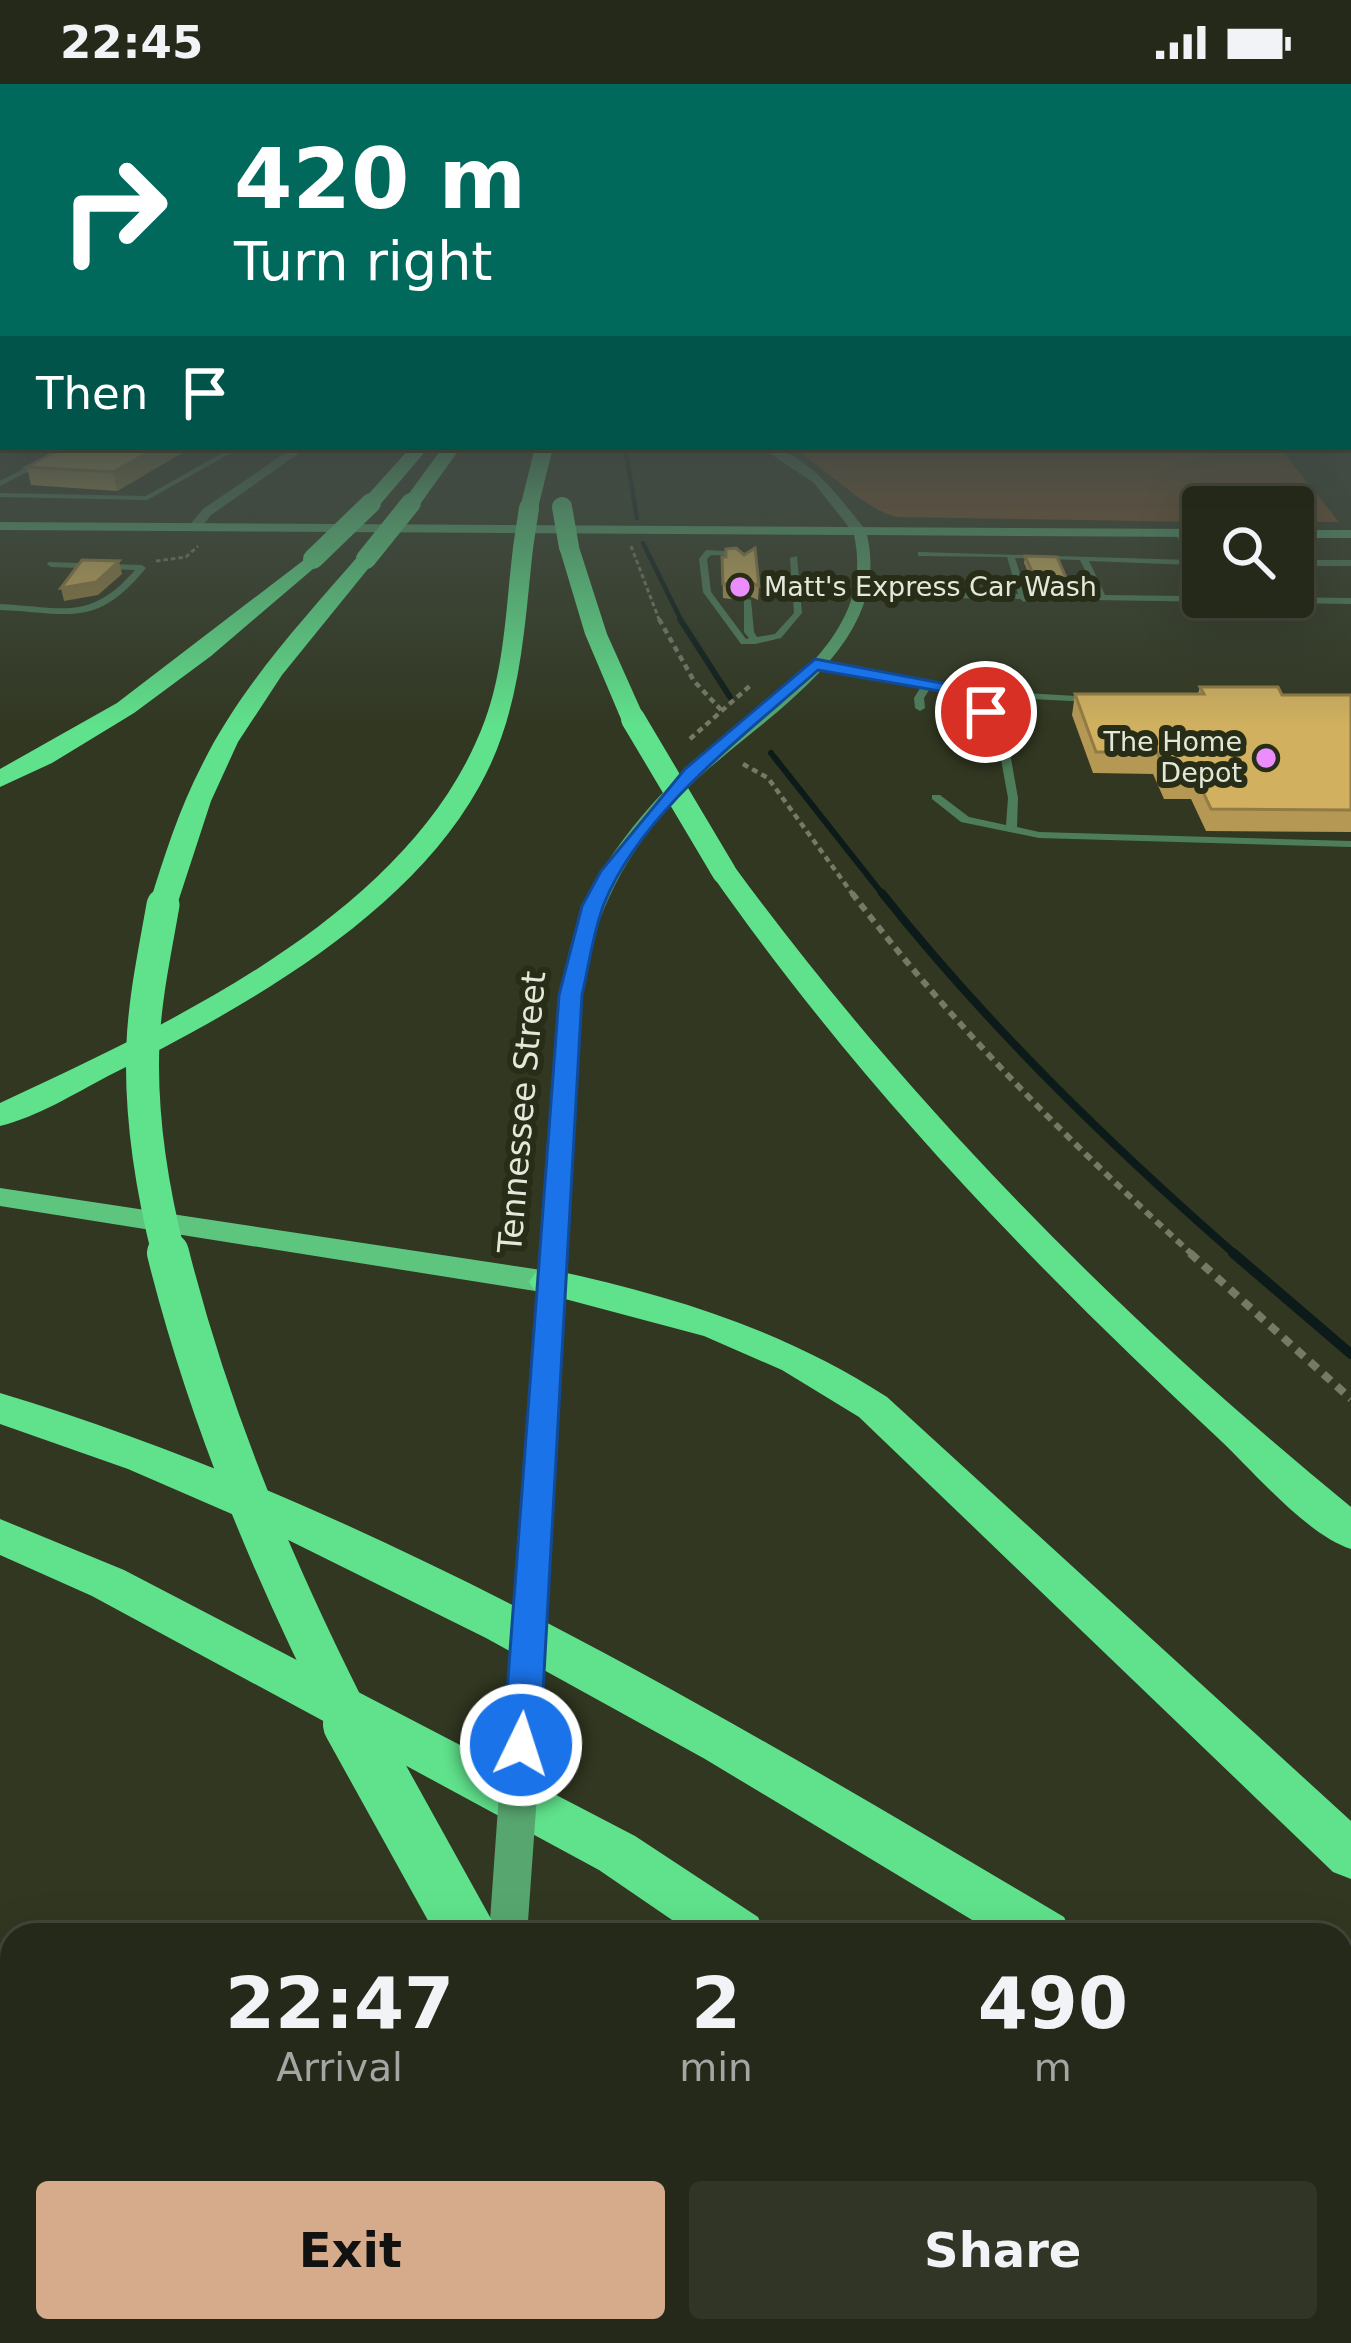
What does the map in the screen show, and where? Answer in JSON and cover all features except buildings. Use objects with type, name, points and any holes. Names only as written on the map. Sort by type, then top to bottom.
[{"type":"highway","points":[[0,778],[88,733],[154,690],[313,559],[355,517]]},
{"type":"highway","points":[[400,517],[286,655],[223,746],[183,839],[163,905],[143,1063],[164,1232],[192,1348],[232,1467],[306,1637],[461,1923]]},
{"type":"highway","points":[[0,1116],[190,1022],[268,974],[382,884],[427,838],[478,765],[497,722],[528,517]]},
{"type":"highway","points":[[564,517],[596,634],[633,719],[724,872],[854,1046],[959,1164],[1119,1325],[1351,1532]]},
{"type":"highway","points":[[548,1282],[668,1307],[752,1336],[819,1369],[855,1394],[1351,1856]]},
{"type":"highway","points":[[0,1384],[161,1465],[392,1569],[642,1697],[1025,1923]]},
{"type":"highway","points":[[0,1408],[161,1465]]},
{"type":"highway","points":[[0,1536],[108,1583],[617,1853],[722,1923]]},
{"type":"main road","points":[[0,526],[1182,533]]},
{"type":"main road","points":[[860,532],[865,550],[861,594]]},
{"type":"main road","points":[[1314,534],[1351,534]]},
{"type":"main road","name":"Tennessee Street","points":[[509,1923],[570,995],[592,906],[608,875],[657,811],[692,773],[815,664],[845,628],[861,594]]},
{"type":"main road","points":[[0,1197],[548,1282]]},
{"type":"street","points":[[194,527],[202,517]]},
{"type":"street","points":[[848,517],[860,532]]},
{"type":"lane","points":[[1178,533],[1182,539]]},
{"type":"lane","points":[[745,562],[739,552],[709,552],[703,559],[707,592],[750,642]]},
{"type":"lane","points":[[921,554],[1182,562]]},
{"type":"lane","points":[[1010,555],[1024,599]]},
{"type":"lane","points":[[750,642],[778,636],[798,613],[794,558]]},
{"type":"lane","points":[[1083,558],[1103,599]]},
{"type":"lane","points":[[1314,563],[1351,563]]},
{"type":"lane","points":[[0,609],[88,612],[107,605],[142,568],[51,564]]},
{"type":"lane","points":[[861,594],[1182,599]]},
{"type":"lane","points":[[747,600],[750,642]]},
{"type":"lane","points":[[1314,600],[1351,601]]},
{"type":"lane","points":[[815,664],[990,694],[1097,699]]},
{"type":"lane","points":[[920,708],[919,698],[928,683]]},
{"type":"lane","points":[[990,694],[986,712],[989,743],[1005,753],[1013,798],[1011,830]]},
{"type":"lane","points":[[936,797],[965,820],[1039,835],[1351,844]]},
{"type":"path","points":[[630,541],[656,613],[706,699],[724,712]]},
{"type":"path","points":[[690,740],[752,684]]},
{"type":"path","points":[[743,764],[768,778],[855,898],[950,1012],[1073,1146],[1351,1399]]},
{"type":"shaded area","points":[[923,517],[1182,517],[1182,522]]},
{"type":"shaded area","points":[[1314,517],[1335,517],[1339,522],[1314,522]]},
{"type":"waterway","points":[[643,543],[682,622]]},
{"type":"waterway","points":[[680,619],[730,697]]},
{"type":"waterway","points":[[771,753],[884,896]]},
{"type":"waterway","points":[[882,893],[1051,1082],[1237,1256]]},
{"type":"waterway","points":[[1233,1253],[1351,1354]]},
{"type":"place","name":"Matt's Express Car Wash","points":[[740,587]]},
{"type":"place","name":"The Home Depot","points":[[1266,758]]},
{"type":"route","points":[[521,1745],[570,995],[592,906],[627,847],[692,773],[815,664],[990,694],[986,712]]}]
